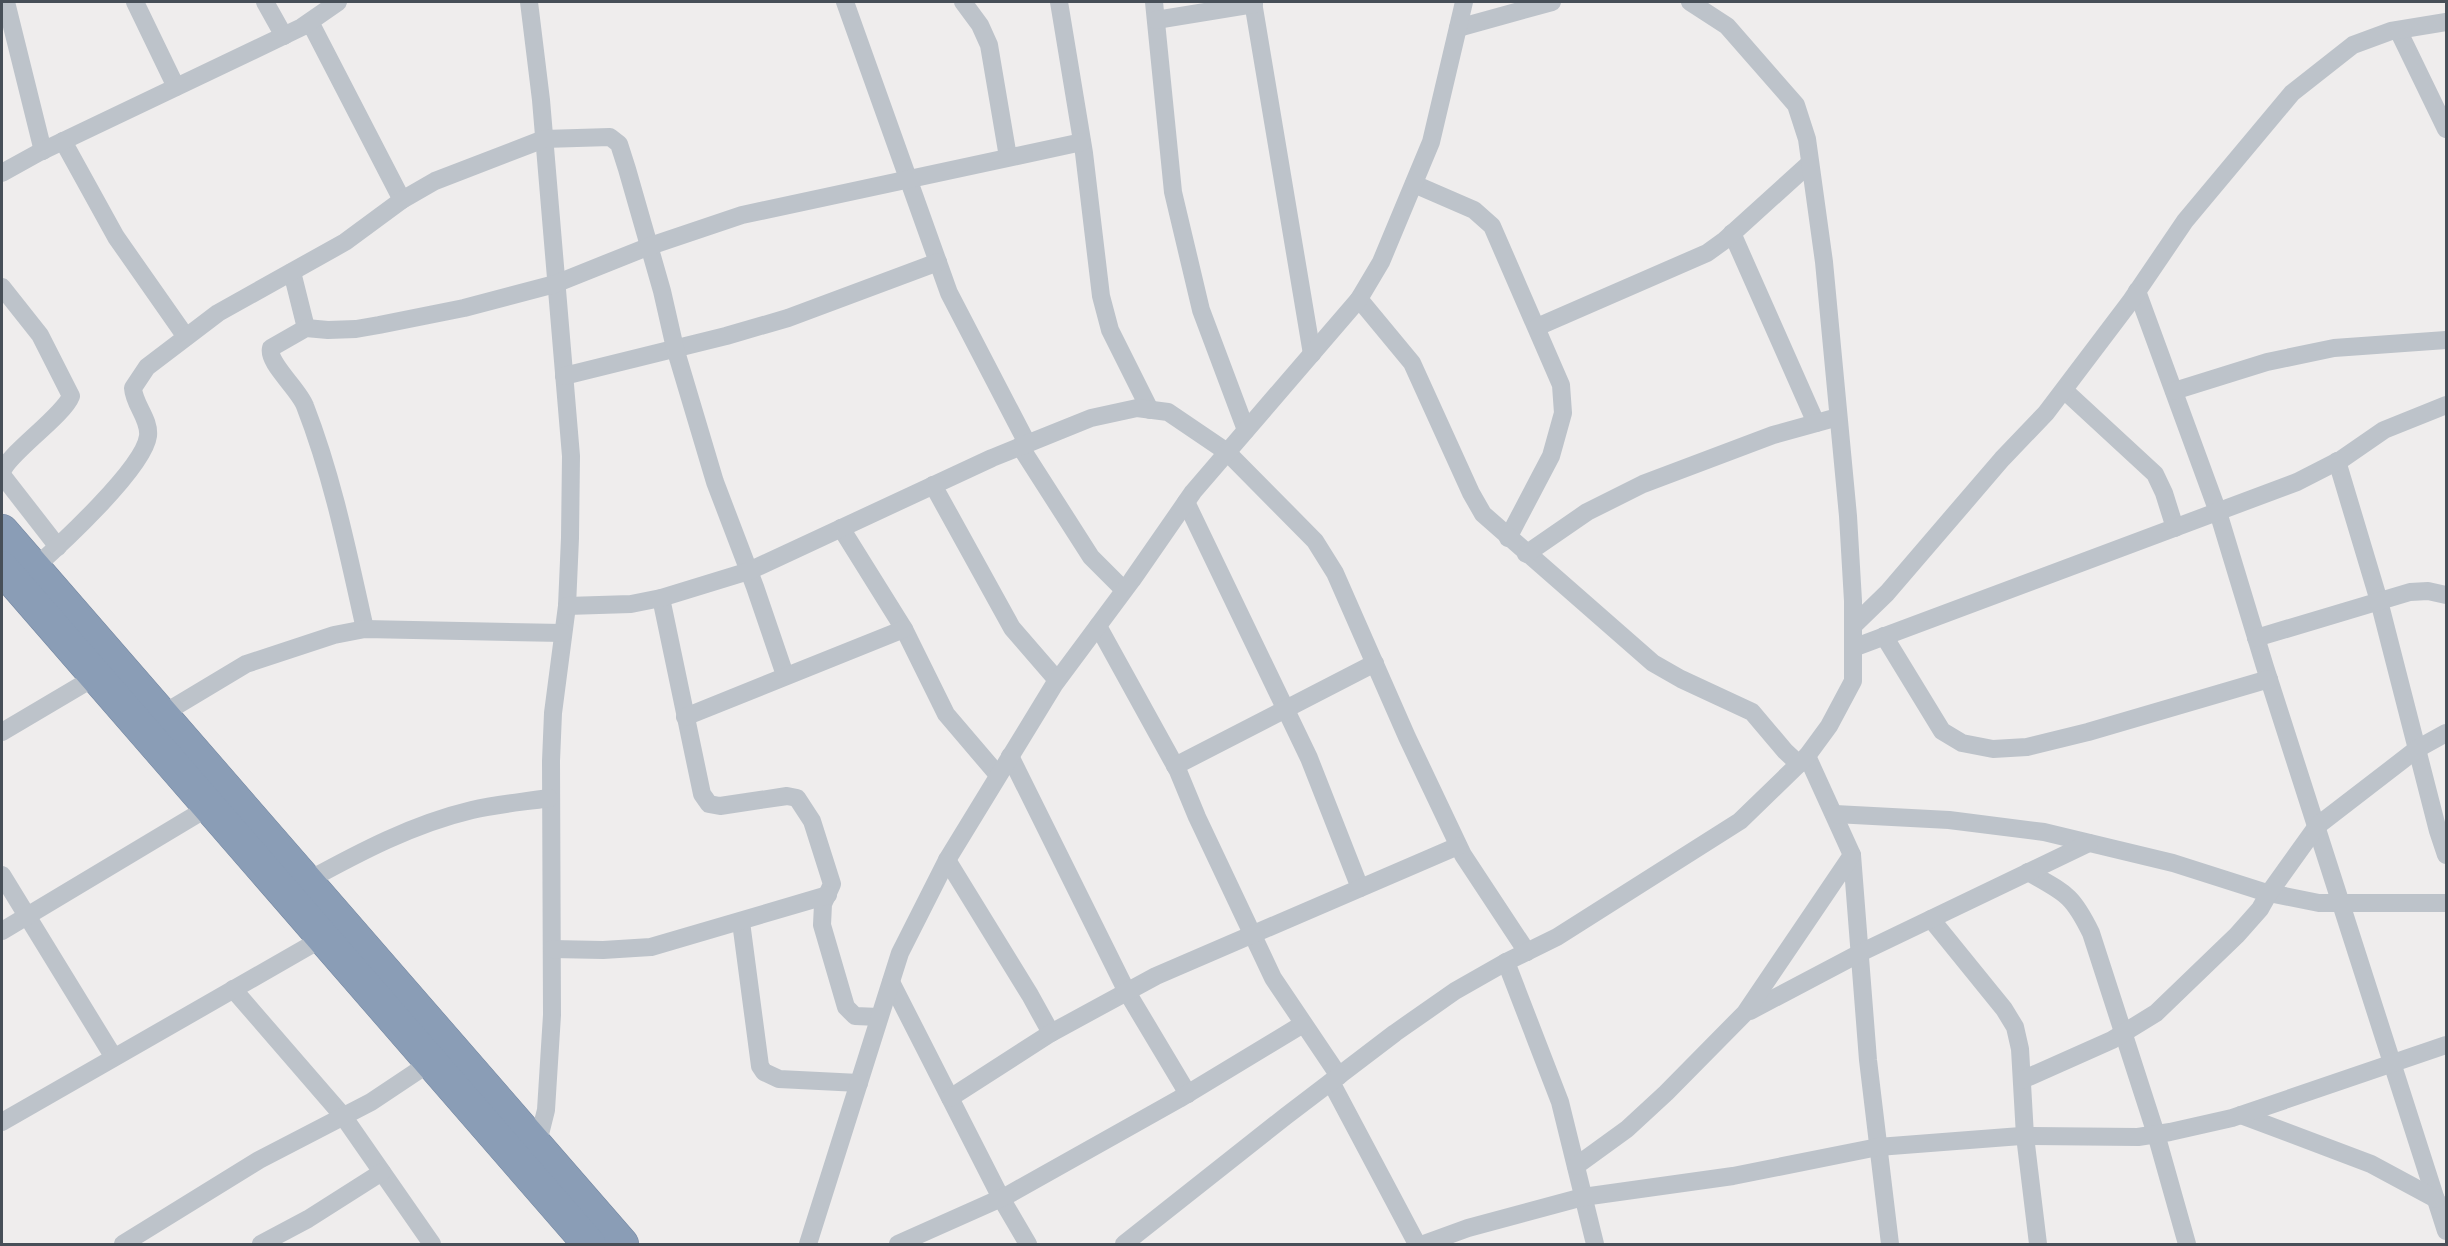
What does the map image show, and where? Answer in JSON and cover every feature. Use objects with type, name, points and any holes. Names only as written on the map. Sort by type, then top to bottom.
[{"type":"highway","points":[[2,531],[17,569],[95,677],[589,1245]]},
{"type":"highway","points":[[17,569],[161,715],[622,1245]]},
{"type":"street","points":[[6,2],[43,151]]},
{"type":"street","points":[[135,2],[176,87]]},
{"type":"street","points":[[265,2],[284,36]]},
{"type":"street","points":[[2,173],[63,141],[284,36],[310,22],[338,2]]},
{"type":"street","points":[[529,2],[544,139],[571,456],[567,606],[553,713],[549,798],[552,1016],[546,1110],[537,1146]]},
{"type":"street","points":[[844,2],[950,293],[1023,445],[1091,557],[1125,590]]},
{"type":"street","points":[[963,2],[981,25],[989,45],[1008,157]]},
{"type":"street","points":[[1059,2],[1082,142],[1101,296],[1110,330],[1150,410]]},
{"type":"street","points":[[1154,2],[1173,192],[1202,310],[1246,430]]},
{"type":"street","points":[[808,1245],[900,953],[947,860],[1058,680],[1125,590],[1186,502],[1359,299],[1381,262],[1431,142],[1464,2]]},
{"type":"street","points":[[1458,28],[1552,2]]},
{"type":"street","points":[[1124,1245],[1335,1079],[1455,992],[1506,962],[1557,937],[1740,820],[1803,760],[1829,726],[1853,681],[1848,516],[1824,262],[1807,139],[1796,105],[1727,26],[1690,2]]},
{"type":"street","points":[[1155,20],[1254,3],[1312,354]]},
{"type":"street","points":[[310,22],[402,200]]},
{"type":"street","points":[[1853,626],[1887,593],[2002,459],[2046,413],[2137,291],[2185,221],[2292,93],[2353,45],[2398,30],[2446,22]]},
{"type":"street","points":[[2398,30],[2446,129]]},
{"type":"street","points":[[17,569],[58,547],[134,467],[148,439],[148,426],[133,388],[147,367],[218,313],[345,242],[402,200],[435,181],[544,139],[610,137],[619,144],[650,246],[675,348],[715,482],[785,675]]},
{"type":"street","points":[[63,141],[116,237],[186,338]]},
{"type":"street","points":[[364,629],[336,499],[304,404],[269,354],[271,348],[306,328],[356,329],[379,325],[464,308],[555,284],[650,246],[742,215],[1082,142]]},
{"type":"street","points":[[1537,327],[1707,253],[1810,163]]},
{"type":"street","points":[[1414,184],[1474,210],[1492,225],[1561,385],[1563,413],[1551,456],[1508,538]]},
{"type":"street","points":[[1732,233],[1816,423]]},
{"type":"street","points":[[564,376],[726,336],[788,318],[938,262]]},
{"type":"street","points":[[292,272],[306,328]]},
{"type":"street","points":[[2,287],[40,335],[71,396],[71,399],[6,463],[2,474],[58,547]]},
{"type":"street","points":[[2137,291],[2218,512],[2269,679],[2343,903],[2446,1231]]},
{"type":"street","points":[[1359,299],[1412,363],[1471,493],[1483,514],[1653,663],[1681,679],[1752,712],[1785,751],[1803,760],[1835,814],[1852,855],[1868,1060],[1890,1245]]},
{"type":"street","points":[[2174,391],[2267,362],[2334,348],[2446,340]]},
{"type":"street","points":[[2064,390],[2155,474],[2164,493],[2175,528]]},
{"type":"street","points":[[1853,648],[2297,482],[2337,461],[2384,430],[2446,405]]},
{"type":"street","points":[[567,606],[631,604],[661,598],[749,571],[933,485],[1091,418],[1137,408],[1168,412],[1227,452],[1315,541],[1335,573],[1458,846],[1527,952]]},
{"type":"street","points":[[1526,554],[1587,512],[1643,484],[1773,435],[1838,417]]},
{"type":"street","points":[[2337,461],[2379,601],[2446,855]]},
{"type":"street","points":[[933,485],[1012,628],[1058,680]]},
{"type":"street","points":[[1186,502],[1310,758],[1360,888]]},
{"type":"street","points":[[842,528],[904,628],[946,714],[998,775]]},
{"type":"street","points":[[2256,638],[2410,592],[2428,591],[2446,595]]},
{"type":"street","points":[[661,598],[702,794],[709,804],[720,806],[788,796],[797,798],[812,821],[832,884],[824,904],[822,925],[846,1007],[855,1016],[879,1017]]},
{"type":"street","points":[[1098,626],[1175,766],[1274,978],[1335,1079],[1417,1245]]},
{"type":"street","points":[[685,717],[904,628]]},
{"type":"street","points":[[161,715],[246,664],[334,635],[364,629],[563,633]]},
{"type":"street","points":[[1884,636],[1942,731],[1962,743],[1993,749],[2027,747],[2088,732],[2269,679]]},
{"type":"street","points":[[1175,766],[1375,663]]},
{"type":"street","points":[[2,732],[95,677]]},
{"type":"street","points":[[2022,1080],[2123,1033],[2156,1013],[2237,935],[2260,909],[2317,826],[2417,749],[2446,734]]},
{"type":"street","points":[[1010,756],[1127,992],[1188,1094]]},
{"type":"street","points":[[307,881],[385,839],[427,824],[472,810],[549,798]]},
{"type":"street","points":[[2,931],[209,807]]},
{"type":"street","points":[[1835,814],[1949,820],[2044,832],[2173,863],[2269,893],[2319,903],[2446,903]]},
{"type":"street","points":[[1745,1013],[1860,953],[2089,843]]},
{"type":"street","points":[[950,1098],[1051,1033],[1156,976],[1458,846]]},
{"type":"street","points":[[1576,1166],[1627,1129],[1745,1013],[1852,855]]},
{"type":"street","points":[[947,860],[1051,1033]]},
{"type":"street","points":[[2028,872],[2068,894],[2080,910],[2091,933],[2156,1134],[2187,1245]]},
{"type":"street","points":[[2,875],[113,1056]]},
{"type":"street","points":[[552,949],[603,950],[651,947],[828,895]]},
{"type":"street","points":[[1931,919],[2004,1009],[2015,1027],[2020,1049],[2025,1136],[2038,1245]]},
{"type":"street","points":[[741,922],[760,1066],[764,1072],[779,1079],[859,1083]]},
{"type":"street","points":[[2,1122],[113,1056],[323,938]]},
{"type":"street","points":[[1506,962],[1560,1101],[1595,1245]]},
{"type":"street","points":[[891,982],[1001,1198],[1028,1245]]},
{"type":"street","points":[[233,989],[343,1116],[432,1245]]},
{"type":"street","points":[[898,1245],[1001,1198],[1188,1094],[1303,1024]]},
{"type":"street","points":[[1424,1245],[1468,1228],[1583,1197],[1752,1173],[1878,1147],[2025,1136],[2138,1137],[2156,1134],[2241,1115],[2446,1045]]},
{"type":"street","points":[[123,1245],[259,1161],[371,1101],[431,1062]]},
{"type":"street","points":[[2241,1115],[2371,1164],[2436,1199]]},
{"type":"street","points":[[266,1243],[382,1172]]}]
